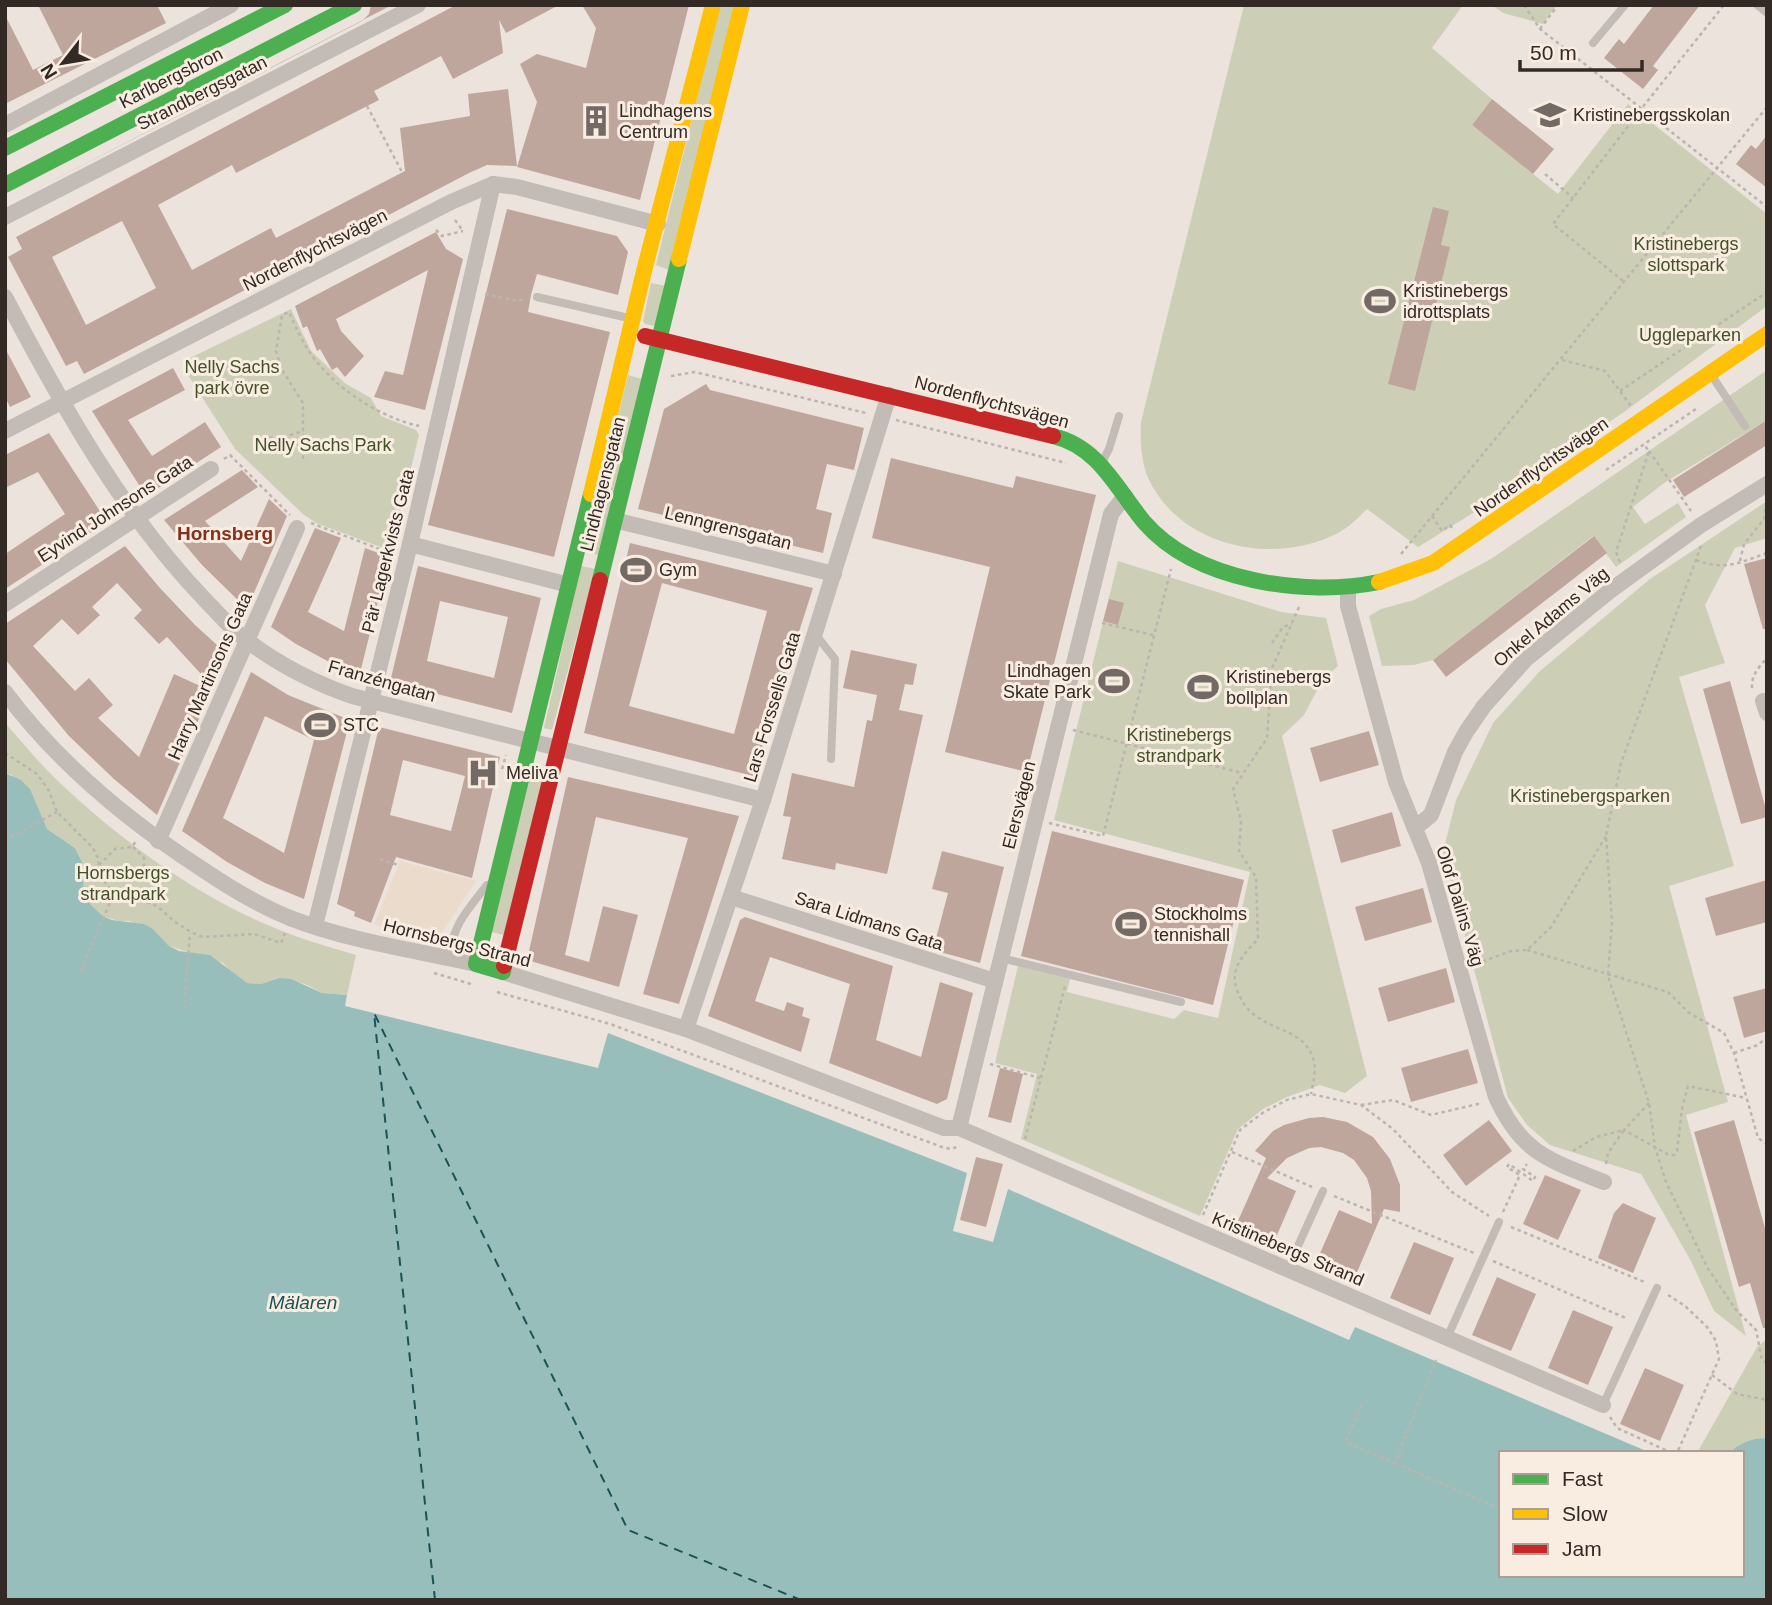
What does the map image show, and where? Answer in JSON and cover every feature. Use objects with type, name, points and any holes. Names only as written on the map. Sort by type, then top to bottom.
[{"type":"main road","name":"Karlbergsbron","points":[[5,148],[285,5]]},
{"type":"main road","name":"Karlbergsbron","points":[[5,185],[354,5]]},
{"type":"main road","name":"Lindhagensgatan","points":[[475,964],[633,327],[644,271],[713,5]]},
{"type":"main road","name":"Lindhagensgatan","points":[[503,972],[742,5]]},
{"type":"main road","name":"Nordenflychtsvägen","points":[[633,327],[660,340],[1066,439],[1089,452],[1153,531],[1182,553],[1219,569],[1269,584],[1321,591],[1348,589],[1393,579],[1433,562],[1767,334]]},
{"type":"main road","name":"Hornsbergs Strand","points":[[475,964],[503,972]]},
{"type":"street","points":[[5,125],[175,42],[231,5]]},
{"type":"street","name":"Strandbergsgatan","points":[[5,217],[209,105],[418,5]]},
{"type":"street","points":[[494,184],[517,187],[658,224]]},
{"type":"street","name":"Nordenflychtsvägen","points":[[5,431],[450,202],[494,184]]},
{"type":"street","name":"Pär Lagerkvists Gata","points":[[315,926],[408,552],[494,184]]},
{"type":"street","name":"Franzéngatan","points":[[5,297],[62,402],[136,518],[188,582],[247,641],[283,665],[321,685],[370,701],[763,800]]},
{"type":"street","name":"Lars Forssells Gata","points":[[687,1029],[763,800],[889,395]]},
{"type":"street","name":"Eyvind Johnsons Gata","points":[[5,604],[211,469]]},
{"type":"street","name":"Onkel Adams Väg","points":[[1415,828],[1431,815],[1455,752],[1466,732],[1484,706],[1526,659],[1611,590],[1701,525],[1767,484]]},
{"type":"street","name":"Elersvägen","points":[[966,1131],[995,981],[1111,514],[1125,496]]},
{"type":"street","name":"Lenngrensgatan","points":[[614,520],[834,574]]},
{"type":"street","name":"Harry Martinsons Gata","points":[[158,841],[247,641],[296,521]]},
{"type":"street","points":[[408,552],[569,585]]},
{"type":"street","name":"Olof Dalins Väg","points":[[1348,589],[1350,614],[1396,782],[1429,863],[1496,1097],[1506,1119],[1536,1153],[1604,1182]]},
{"type":"street","name":"Hornsbergs Strand","points":[[5,692],[96,791],[158,841],[245,898],[315,926],[475,964]]},
{"type":"street","name":"Sara Lidmans Gata","points":[[731,897],[995,981]]},
{"type":"street","name":"Hornsbergs Strand","points":[[503,972],[687,1029],[944,1128],[966,1131]]},
{"type":"street","name":"Kristinebergs Strand","points":[[966,1131],[1603,1405]]},
{"type":"lane","points":[[1593,43],[1625,5]]},
{"type":"lane","points":[[1757,5],[1767,13]]},
{"type":"lane","points":[[537,297],[633,327]]},
{"type":"lane","points":[[1710,373],[1745,426]]},
{"type":"lane","points":[[1101,464],[1109,449],[1119,416]]},
{"type":"lane","points":[[815,634],[835,659],[831,759]]},
{"type":"lane","points":[[448,958],[453,933],[460,919],[498,872]]},
{"type":"lane","points":[[1001,958],[1181,1002]]},
{"type":"lane","points":[[1287,1270],[1323,1191]]},
{"type":"lane","points":[[1447,1338],[1499,1222]]},
{"type":"lane","points":[[1603,1405],[1657,1287]]},
{"type":"path","points":[[1524,5],[1540,29],[1767,207]]},
{"type":"path","points":[[1540,29],[1558,5]]},
{"type":"path","points":[[1624,282],[1553,224],[1724,5]]},
{"type":"path","points":[[367,106],[402,172]]},
{"type":"path","points":[[1397,559],[1767,107]]},
{"type":"path","points":[[1545,174],[1573,198]]},
{"type":"path","points":[[436,230],[442,236],[463,231],[455,220]]},
{"type":"path","points":[[477,292],[517,300]]},
{"type":"path","points":[[1620,391],[1767,292]]},
{"type":"path","points":[[303,459],[303,403],[282,370],[276,351],[281,313],[289,312],[307,348],[325,372],[340,385],[403,423],[419,426]]},
{"type":"path","points":[[1560,360],[1605,371],[1633,409]]},
{"type":"path","points":[[665,377],[695,372],[1073,466]]},
{"type":"path","points":[[1600,474],[1699,406]]},
{"type":"path","points":[[1632,427],[1695,517]]},
{"type":"path","points":[[262,438],[284,437],[304,431]]},
{"type":"path","points":[[1623,569],[1616,552],[1649,451]]},
{"type":"path","points":[[225,459],[230,456],[296,521],[408,552]]},
{"type":"path","points":[[1740,562],[1744,544],[1764,519],[1767,498]]},
{"type":"path","points":[[1432,516],[1442,531],[1450,525]]},
{"type":"path","points":[[1703,540],[1621,763],[1606,836],[1612,922],[1608,976],[1649,1102],[1656,1147],[1666,1182],[1707,1267],[1736,1310],[1756,1330],[1762,1360],[1767,1363]]},
{"type":"path","points":[[1696,561],[1713,567],[1767,553]]},
{"type":"path","points":[[1163,563],[1181,573]]},
{"type":"path","points":[[1046,822],[1103,836],[1171,569]]},
{"type":"path","points":[[1288,605],[1310,608]]},
{"type":"path","points":[[1299,607],[1272,668],[1267,738],[1233,789],[1241,821],[1239,851],[1256,877],[1258,939],[1240,958],[1235,970],[1235,984],[1240,1000],[1251,1014],[1296,1038],[1310,1050],[1316,1068],[1311,1094]]},
{"type":"path","points":[[1095,622],[1153,635]]},
{"type":"path","points":[[1272,643],[1283,627],[1292,624]]},
{"type":"path","points":[[1765,707],[1752,689],[1751,681],[1767,658]]},
{"type":"path","points":[[1070,729],[1242,773]]},
{"type":"path","points":[[5,753],[37,774],[49,791],[57,812],[89,843],[98,858],[103,882],[114,892],[157,906],[175,922],[204,937],[254,934],[281,943],[286,930]]},
{"type":"path","points":[[5,840],[57,812]]},
{"type":"path","points":[[1527,950],[1552,928],[1606,836]]},
{"type":"path","points":[[132,847],[136,841]]},
{"type":"path","points":[[99,865],[115,849],[132,847],[144,858],[144,867]]},
{"type":"path","points":[[380,859],[398,864]]},
{"type":"path","points":[[81,971],[114,892]]},
{"type":"path","points":[[184,1010],[191,932]]},
{"type":"path","points":[[1469,966],[1511,951],[1527,950],[1668,992],[1688,1012],[1724,1033],[1734,1053],[1758,1138],[1767,1144]]},
{"type":"path","points":[[1021,1156],[1066,981]]},
{"type":"path","points":[[496,992],[610,1024],[942,1147],[951,1149],[963,1145],[966,1131]]},
{"type":"path","points":[[1734,1053],[1758,1045],[1767,1037]]},
{"type":"path","points":[[989,1064],[1040,1078]]},
{"type":"path","points":[[1567,1155],[1596,1137],[1624,1130],[1668,1155],[1674,1155],[1677,1151],[1688,1086],[1746,1098]]},
{"type":"path","points":[[1196,1231],[1240,1130],[1264,1112],[1287,1100],[1311,1094],[1361,1105],[1392,1100],[1431,1115],[1477,1106]]},
{"type":"path","points":[[1606,1164],[1608,1153],[1649,1102]]},
{"type":"path","points":[[1361,1105],[1393,1129],[1452,1192],[1478,1211],[1657,1287],[1685,1306],[1707,1327],[1716,1341],[1719,1359],[1676,1451]]},
{"type":"path","points":[[1231,1152],[1640,1324]]},
{"type":"path","points":[[1499,1222],[1520,1175],[1507,1167],[1509,1164],[1533,1181],[1535,1177],[1524,1169],[1528,1162]]},
{"type":"path","points":[[1395,1463],[1436,1360]]},
{"type":"path","points":[[1712,1375],[1737,1394],[1767,1400]]},
{"type":"path","points":[[1361,1405],[1346,1442],[1499,1508]]},
{"type":"path","points":[[1603,1405],[1617,1427],[1671,1451]]},
{"type":"green space","points":[[720,5],[735,5],[669,270],[656,265]]},
{"type":"green space","name":"Kristinebergs idrottsplats","points":[[1244,5],[1463,5],[1432,48],[1492,99],[1472,125],[1558,194],[1628,104],[1767,214],[1767,306],[1624,412],[1499,497],[1418,547],[1367,509],[1338,533],[1313,543],[1287,548],[1259,549],[1232,544],[1207,535],[1184,522],[1164,503],[1149,480],[1142,452],[1141,422]]},
{"type":"green space","points":[[1492,5],[1557,5],[1543,24],[1503,13]]},
{"type":"green space","points":[[651,283],[667,286],[655,326],[643,321]]},
{"type":"green space","name":"Nelly Sachs Park","points":[[291,309],[311,351],[346,384],[371,398],[381,416],[416,430],[419,435],[392,546],[386,549],[316,523],[303,514],[235,449],[186,372],[190,358]]},
{"type":"green space","points":[[1767,370],[1767,420],[1664,483],[1633,507],[1645,524],[1678,503],[1686,517],[1616,567],[1593,536],[1433,660],[1414,665],[1382,666],[1369,616],[1381,609],[1414,600],[1491,559]]},
{"type":"green space","points":[[628,375],[642,379],[599,555],[585,552]]},
{"type":"green space","name":"Kristinebergsparken","points":[[1767,501],[1767,538],[1735,548],[1705,605],[1725,663],[1679,677],[1734,866],[1669,886],[1728,1102],[1686,1115],[1746,1336],[1714,1311],[1691,1261],[1641,1174],[1550,1145],[1527,1125],[1508,1098],[1443,852],[1456,800],[1493,723],[1540,671],[1650,579]]},
{"type":"green space","name":"Kristinebergs strandpark","points":[[1118,561],[1281,612],[1326,618],[1338,666],[1323,679],[1304,715],[1282,736],[1367,1076],[1345,1093],[1320,1085],[1287,1097],[1263,1109],[1238,1129],[1200,1216],[1021,1139],[1037,1074],[995,1063],[1018,966],[1070,979],[1067,992],[1174,1019],[1184,1010],[1218,1018],[1250,872],[1054,820]]},
{"type":"green space","points":[[581,566],[595,569],[552,730],[544,728]]},
{"type":"green space","name":"Hornsbergs strandpark","points":[[5,723],[52,775],[85,805],[167,870],[258,921],[356,955],[347,995],[322,993],[305,984],[279,978],[261,984],[247,983],[234,975],[223,963],[169,946],[153,929],[104,917],[91,905],[84,891],[82,862],[75,848],[47,829],[12,775],[5,773]]},
{"type":"green space","points":[[529,778],[543,781],[504,935],[491,932]]},
{"type":"green space","points":[[1767,1339],[1767,1439],[1747,1442],[1732,1451],[1698,1451],[1757,1347]]},
{"type":"shaded area","points":[[400,861],[476,881],[436,941],[374,925]]},
{"type":"water","name":"Mälaren","points":[[5,773],[21,780],[30,789],[47,829],[75,848],[82,862],[84,891],[91,905],[104,917],[144,924],[153,929],[169,946],[179,951],[210,955],[247,983],[261,984],[279,978],[291,979],[322,993],[347,995],[345,1006],[598,1068],[608,1033],[967,1173],[953,1231],[993,1242],[1008,1189],[1349,1340],[1355,1327],[1646,1451],[1499,1451],[1499,1577],[1744,1577],[1744,1451],[1732,1451],[1747,1442],[1767,1439],[1767,1600],[5,1600]]},
{"type":"building","points":[[38,5],[157,5],[166,23],[5,104],[5,15],[33,70],[63,55]]},
{"type":"building","points":[[371,5],[392,5],[363,20],[369,14]]},
{"type":"building","points":[[456,5],[559,5],[506,33],[499,20],[503,53],[453,79],[441,56],[374,91],[379,100],[236,173],[232,165],[158,205],[192,270],[271,228],[276,238],[405,171],[400,128],[470,116],[468,94],[508,89],[517,166],[487,165],[469,173],[84,374],[77,361],[66,366],[8,257],[22,249],[16,237]],"holes":[[[122,221],[156,288],[86,325],[52,257]]]},
{"type":"building","name":"Lindhagens Centrum","points":[[582,5],[689,5],[640,200],[517,167],[537,102],[520,64],[537,54],[586,68],[596,28]]},
{"type":"building","points":[[1654,5],[1700,5],[1653,66],[1658,70],[1643,89],[1604,58],[1619,39],[1624,44]]},
{"type":"building","points":[[363,20],[362,21],[11,202]]},
{"type":"building","points":[[1492,99],[1554,149],[1533,174],[1472,125]]},
{"type":"building","points":[[1767,135],[1767,188],[1736,164],[1751,145],[1756,149]]},
{"type":"building","points":[[1433,207],[1449,211],[1441,245],[1450,247],[1415,391],[1388,384]]},
{"type":"building","points":[[507,209],[617,236],[628,252],[618,295],[537,274],[531,295],[528,312],[610,332],[554,557],[428,525]]},
{"type":"building","points":[[436,232],[446,249],[463,259],[425,410],[374,397],[385,371],[403,375],[428,270],[336,319],[341,331],[364,356],[345,377],[337,367],[332,370],[320,349],[317,351],[307,326],[303,328],[295,306]]},
{"type":"building","points":[[5,348],[31,397],[10,407],[5,397]]},
{"type":"building","points":[[173,368],[185,390],[128,420],[152,456],[205,422],[221,447],[146,496],[92,411]]},
{"type":"building","points":[[706,384],[710,390],[864,428],[854,470],[827,464],[816,509],[832,513],[823,553],[638,509],[664,409]]},
{"type":"building","points":[[1767,420],[1767,445],[1684,497],[1673,480]]},
{"type":"building","points":[[49,433],[107,522],[5,589],[5,554],[65,514],[38,472],[5,488],[5,455]]},
{"type":"building","points":[[891,458],[1013,488],[1016,476],[1096,495],[1027,772],[945,752],[990,567],[872,538]]},
{"type":"building","points":[[242,470],[258,487],[205,521],[241,561],[269,499],[287,516],[247,609],[202,565],[164,520]]},
{"type":"building","points":[[315,528],[341,538],[308,612],[344,631],[365,548],[389,557],[360,673],[333,664],[271,627]]},
{"type":"building","points":[[1594,536],[1607,553],[1446,677],[1433,660]]},
{"type":"building","points":[[630,543],[813,588],[753,776],[584,733]],"holes":[[[662,583],[767,611],[734,734],[629,706]]]},
{"type":"building","points":[[125,546],[159,587],[227,654],[213,687],[167,637],[159,644],[134,618],[142,610],[117,583],[92,607],[100,615],[78,635],[62,619],[33,646],[75,691],[89,678],[113,705],[98,718],[139,757],[174,674],[211,691],[157,815],[69,736],[5,659],[5,624]]},
{"type":"building","points":[[1767,558],[1767,629],[1763,629],[1744,564]]},
{"type":"building","points":[[418,566],[541,598],[512,713],[390,682]],"holes":[[[440,601],[508,617],[494,678],[427,661]]]},
{"type":"building","points":[[1109,599],[1124,603],[1118,625],[1103,621]]},
{"type":"building","points":[[851,650],[917,664],[913,685],[905,684],[899,710],[923,715],[887,874],[836,863],[835,870],[782,859],[791,817],[783,816],[792,773],[854,787],[867,720],[872,721],[877,695],[843,688]]},
{"type":"building","points":[[251,672],[288,695],[350,720],[304,899],[265,883],[227,862],[182,831]],"holes":[[[265,716],[314,740],[284,853],[223,818]]]},
{"type":"building","points":[[1730,681],[1767,813],[1767,817],[1741,824],[1703,689]]},
{"type":"building","points":[[379,727],[500,757],[472,878],[396,857],[371,923],[354,916],[355,912],[337,904]],"holes":[[[403,760],[465,776],[451,831],[390,815]]]},
{"type":"building","points":[[1369,731],[1379,765],[1320,782],[1310,748]]},
{"type":"building","points":[[568,777],[739,816],[679,1004],[643,994],[688,838],[596,817],[565,955],[589,962],[603,906],[638,915],[619,987],[527,960]]},
{"type":"building","points":[[1392,812],[1401,846],[1341,863],[1332,830]]},
{"type":"building","name":"Stockholms tennishall","points":[[1052,831],[1244,880],[1213,1005],[1021,956]]},
{"type":"building","points":[[942,851],[1004,867],[980,963],[933,950],[948,893],[932,889]]},
{"type":"building","points":[[1767,880],[1767,922],[1716,936],[1705,898]]},
{"type":"building","points":[[1423,888],[1432,922],[1365,941],[1355,907]]},
{"type":"building","points":[[745,917],[893,966],[876,1040],[921,1057],[940,982],[973,993],[947,1099],[937,1104],[829,1063],[850,984],[770,957],[755,1001],[784,1011],[787,1002],[804,1008],[802,1016],[810,1019],[801,1052],[708,1016],[740,920]]},
{"type":"building","points":[[1446,968],[1455,1002],[1388,1022],[1378,988]]},
{"type":"building","points":[[1767,988],[1767,1031],[1744,1038],[1733,997]]},
{"type":"building","points":[[1468,1049],[1478,1083],[1411,1102],[1401,1068]]},
{"type":"building","points":[[1000,1068],[1023,1074],[1011,1123],[988,1117]]},
{"type":"building","points":[[1323,1117],[1347,1122],[1373,1137],[1390,1159],[1400,1185],[1400,1212],[1384,1209],[1352,1284],[1314,1267],[1339,1210],[1372,1224],[1371,1191],[1367,1178],[1354,1160],[1343,1153],[1321,1147],[1309,1148],[1287,1158],[1267,1178],[1296,1191],[1271,1249],[1233,1232],[1266,1158],[1255,1151],[1273,1131],[1284,1125]]},
{"type":"building","points":[[1489,1120],[1512,1151],[1466,1186],[1443,1155]]},
{"type":"building","points":[[1734,1120],[1767,1235],[1767,1328],[1763,1328],[1750,1283],[1739,1287],[1694,1132]]},
{"type":"building","points":[[976,1157],[1003,1164],[986,1227],[960,1220]]},
{"type":"building","points":[[1545,1175],[1581,1190],[1558,1240],[1523,1224]]},
{"type":"building","points":[[1623,1203],[1656,1218],[1633,1273],[1598,1258],[1614,1213]]},
{"type":"building","points":[[1414,1242],[1454,1258],[1430,1315],[1390,1298]]},
{"type":"building","points":[[1497,1277],[1536,1294],[1511,1351],[1472,1335]]},
{"type":"building","points":[[1573,1310],[1613,1327],[1588,1385],[1548,1368]]},
{"type":"building","points":[[1645,1368],[1684,1385],[1660,1441],[1620,1424]]},
{"type":"ferry route","points":[[435,1600],[374,1013],[628,1530],[801,1600]]},
{"type":"traffic: fast","points":[[5,148],[285,5]]},
{"type":"traffic: fast","points":[[5,185],[354,5]]},
{"type":"traffic: fast","points":[[600,580],[679,259]]},
{"type":"traffic: fast","points":[[1053,436],[1069,441],[1095,459],[1144,522],[1166,542],[1192,559],[1254,580],[1286,585],[1319,587],[1379,582]]},
{"type":"traffic: fast","points":[[504,966],[503,972],[476,964],[591,494]]},
{"type":"traffic: slow","points":[[591,494],[644,271],[713,5]]},
{"type":"traffic: slow","points":[[679,259],[742,5]]},
{"type":"traffic: slow","points":[[1379,582],[1433,563],[1767,334]]},
{"type":"traffic: jam","points":[[645,336],[1053,436]]},
{"type":"traffic: jam","points":[[504,966],[600,580]]},
{"type":"place","name":"Kristinebergsskolan","points":[[1550,115]]},
{"type":"place","name":"Lindhagens Centrum","points":[[596,121]]},
{"type":"place","name":"Kristinebergs idrottsplats","points":[[1380,301]]},
{"type":"place","name":"Gym","points":[[636,570]]},
{"type":"place","name":"Lindhagen Skate Park","points":[[1114,681]]},
{"type":"place","name":"Kristinebergs bollplan","points":[[1203,687]]},
{"type":"place","name":"STC","points":[[320,725]]},
{"type":"place","name":"Meliva","points":[[483,773]]},
{"type":"place","name":"Stockholms tennishall","points":[[1131,924]]},
{"type":"district","name":"Hornsberg","points":[[225,533]]},
{"type":"park label","name":"Kristinebergs slottspark","points":[[1686,254]]},
{"type":"park label","name":"Uggleparken","points":[[1690,335]]},
{"type":"park label","name":"Nelly Sachs park övre","points":[[232,377]]}]
